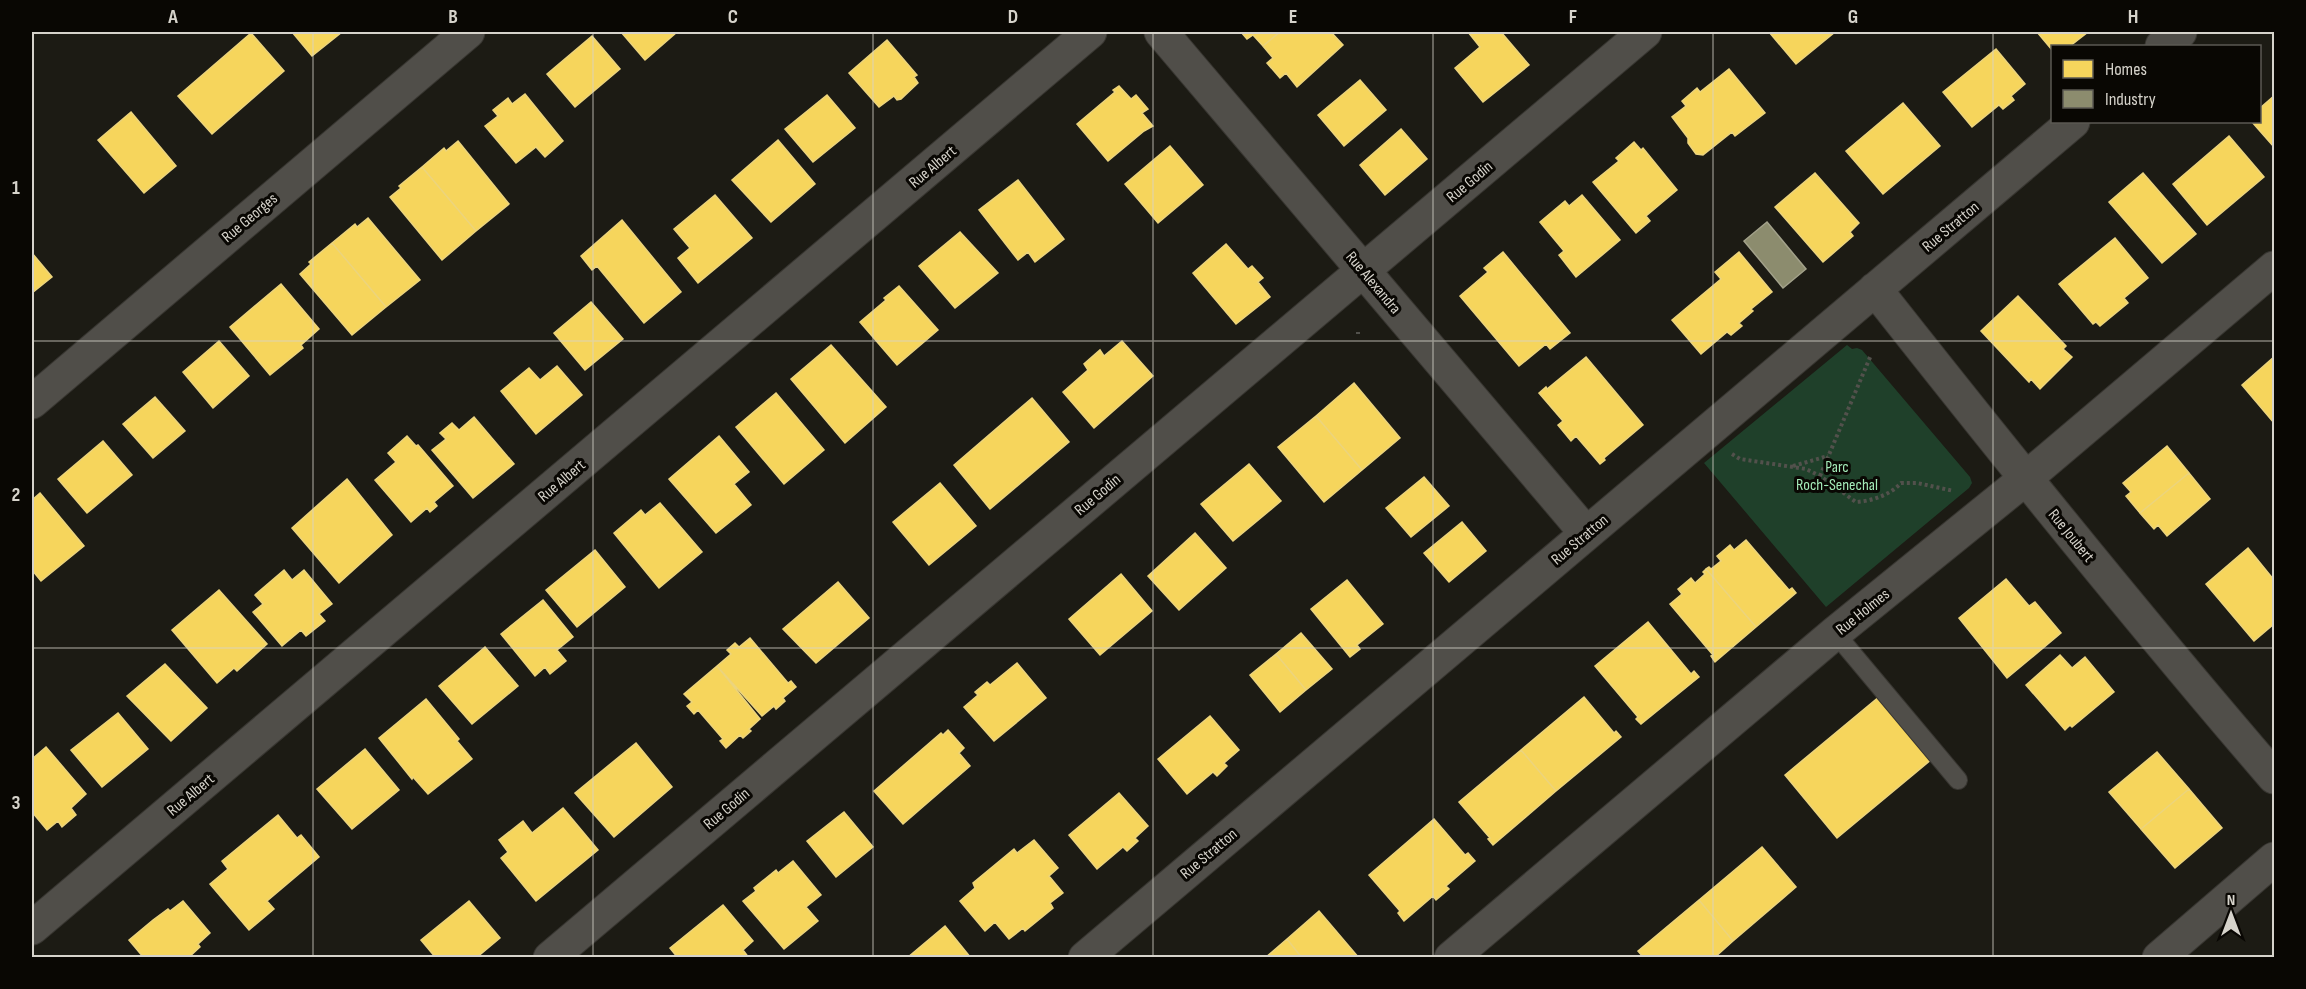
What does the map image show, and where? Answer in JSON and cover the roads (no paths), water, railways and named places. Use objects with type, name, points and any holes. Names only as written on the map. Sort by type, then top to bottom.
[{"type":"street","name":"Rue Georges","points":[[32,402],[468,32]]},
{"type":"street","name":"Rue Albert","points":[[32,928],[1090,32]]},
{"type":"street","name":"Rue Alexandra","points":[[1161,32],[1586,533]]},
{"type":"street","name":"Rue Godin","points":[[550,957],[1645,32]]},
{"type":"street","points":[[2163,45],[2180,32]]},
{"type":"street","name":"Rue Stratton","points":[[1085,957],[2072,123]]},
{"type":"street","name":"Rue Holmes","points":[[1451,957],[1835,633],[2025,479],[2274,268]]},
{"type":"street","name":"Rue Joubert","points":[[1875,289],[2025,479],[2274,777]]},
{"type":"street","points":[[2159,957],[2274,859]]},
{"type":"lane","points":[[1835,633],[1958,780]]},
{"type":"park label","name":"Parc Roch-Senechal","points":[[1837,475]]}]
